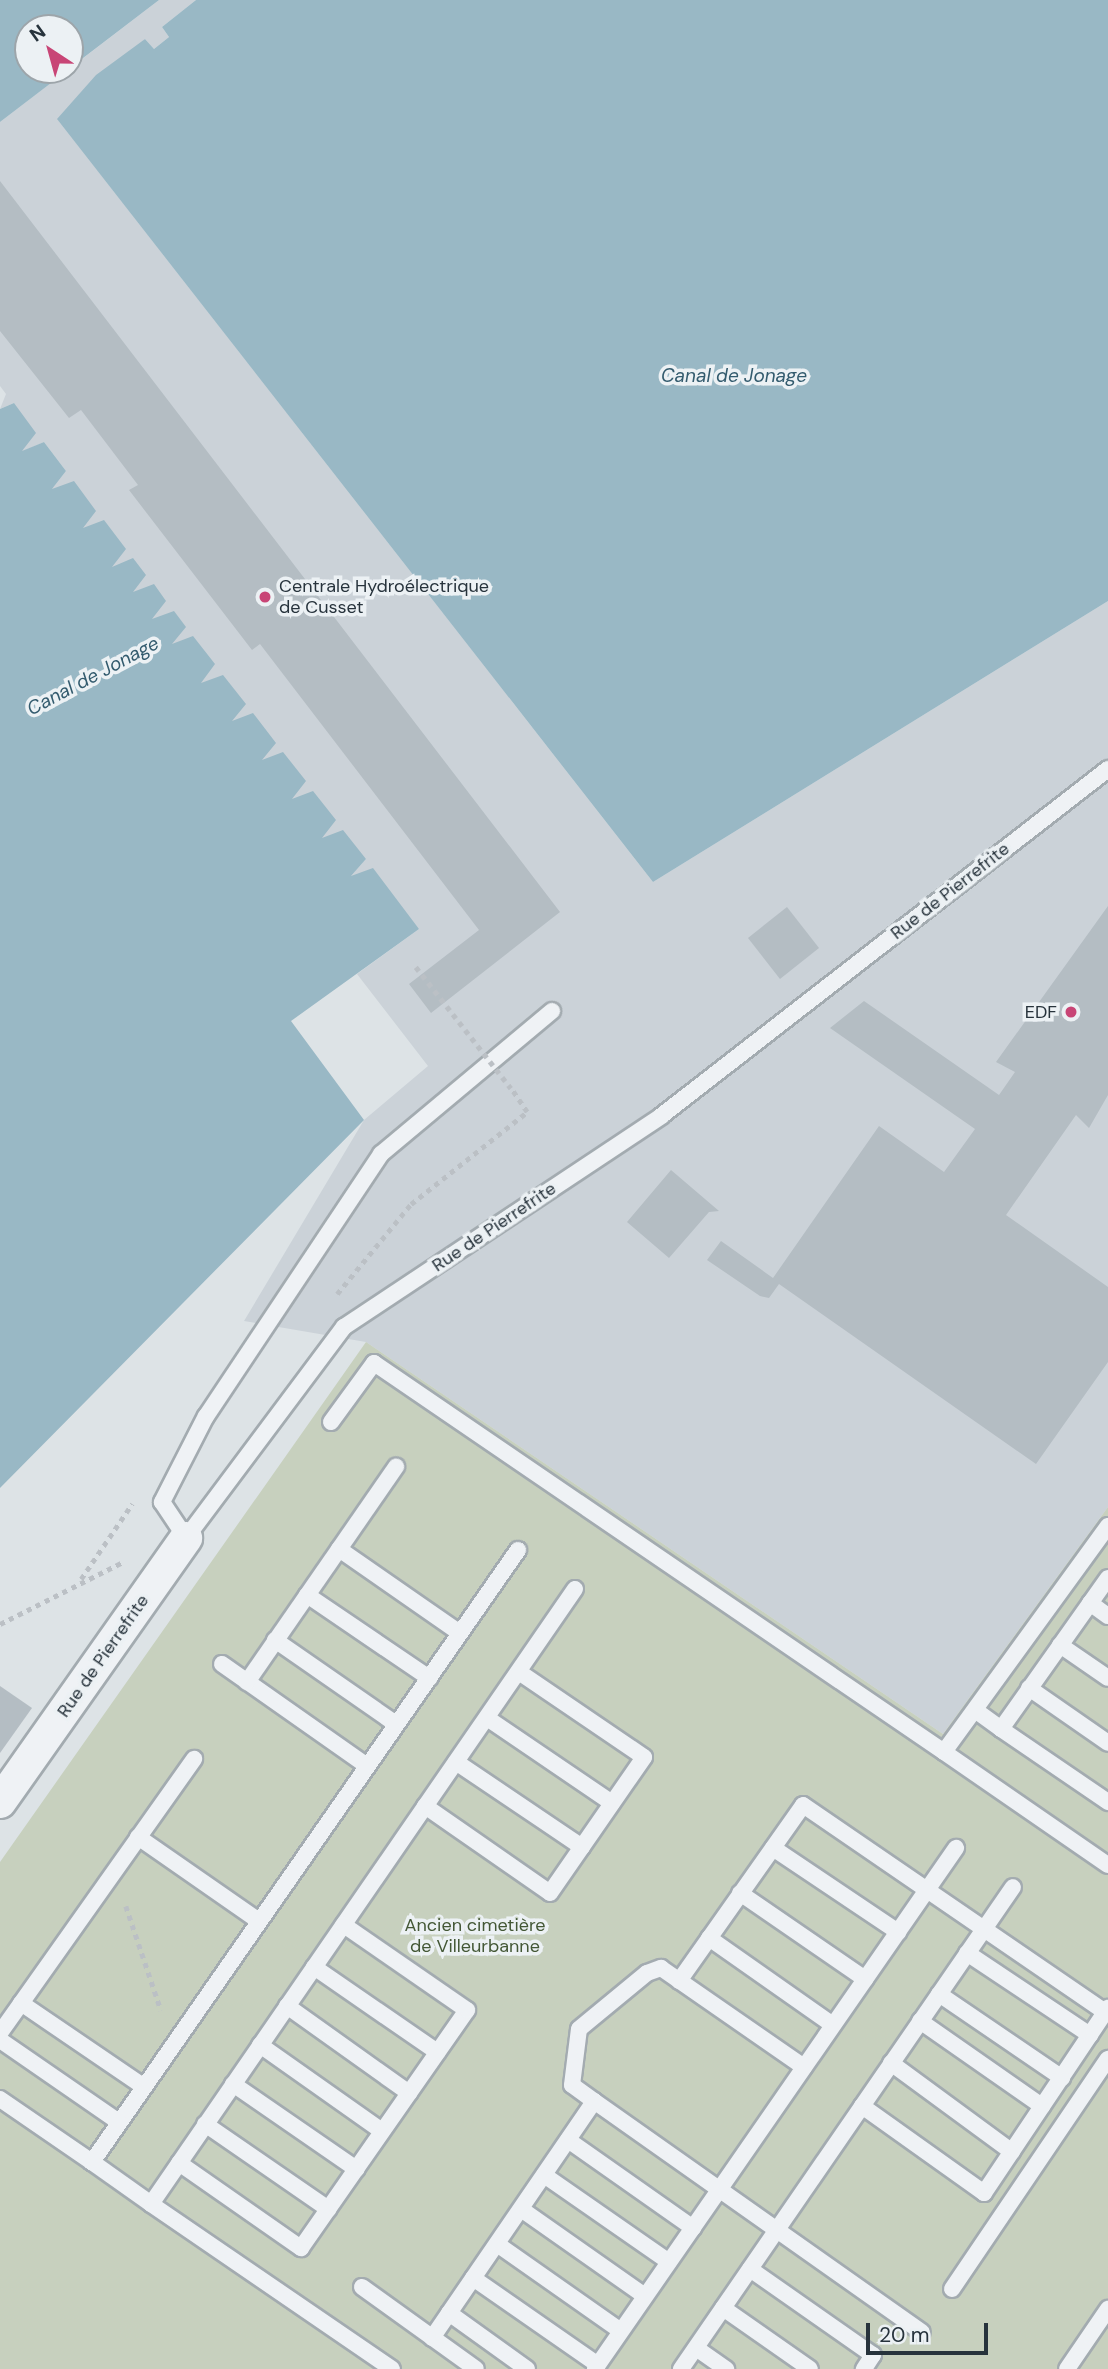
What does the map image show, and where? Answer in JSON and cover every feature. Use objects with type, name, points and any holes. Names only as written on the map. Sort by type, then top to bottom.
[{"type":"street","name":"Rue de Pierrefrite","points":[[0,1802],[186,1538]]},
{"type":"lane","name":"Rue de Pierrefrite","points":[[186,1538],[344,1327],[661,1116],[1108,769]]},
{"type":"lane","points":[[186,1538],[162,1502],[206,1416],[381,1154],[552,1011]]},
{"type":"lane","points":[[331,1422],[374,1363],[1108,1865]]},
{"type":"lane","points":[[247,1682],[396,1467]]},
{"type":"lane","points":[[944,1752],[1108,1526]]},
{"type":"lane","points":[[1094,1546],[1108,1556]]},
{"type":"lane","points":[[339,1549],[460,1633]]},
{"type":"lane","points":[[92,2162],[518,1550]]},
{"type":"lane","points":[[1001,1728],[1108,1578]]},
{"type":"lane","points":[[151,2204],[575,1589]]},
{"type":"lane","points":[[307,1595],[429,1678]]},
{"type":"lane","points":[[1090,1603],[1108,1616]]},
{"type":"lane","points":[[275,1640],[397,1724]]},
{"type":"lane","points":[[1060,1645],[1108,1678]]},
{"type":"lane","points":[[222,1664],[367,1766]]},
{"type":"lane","points":[[425,1806],[550,1893],[644,1757],[519,1672]]},
{"type":"lane","points":[[1029,1688],[1108,1742]]},
{"type":"lane","points":[[975,1710],[1108,1802]]},
{"type":"lane","points":[[487,1718],[612,1803]]},
{"type":"lane","points":[[0,2033],[194,1759]]},
{"type":"lane","points":[[456,1762],[582,1847]]},
{"type":"lane","points":[[679,1981],[803,1805],[1107,2012],[984,2193],[862,2106]]},
{"type":"lane","points":[[138,1837],[259,1921]]},
{"type":"lane","points":[[773,1848],[898,1932]]},
{"type":"lane","points":[[474,2277],[596,2367],[956,1848]]},
{"type":"lane","points":[[681,2369],[1013,1887]]},
{"type":"lane","points":[[740,1893],[865,1979]]},
{"type":"lane","points":[[179,2163],[301,2248],[467,2010],[344,1924]]},
{"type":"lane","points":[[709,1938],[833,2025]]},
{"type":"lane","points":[[967,1952],[1090,2035]]},
{"type":"lane","points":[[314,1967],[437,2052]]},
{"type":"lane","points":[[804,2067],[661,1968],[648,1973],[579,2029],[572,2085],[922,2332]]},
{"type":"lane","points":[[939,1994],[1062,2078]]},
{"type":"lane","points":[[21,2003],[144,2087]]},
{"type":"lane","points":[[287,2006],[409,2092]]},
{"type":"lane","points":[[920,2021],[1042,2106]]},
{"type":"lane","points":[[0,2040],[119,2122]]},
{"type":"lane","points":[[260,2045],[382,2131]]},
{"type":"lane","points":[[952,2289],[1108,2059]]},
{"type":"lane","points":[[891,2063],[1012,2152]]},
{"type":"lane","points":[[233,2084],[356,2169]]},
{"type":"lane","points":[[0,2099],[392,2369]]},
{"type":"lane","points":[[432,2338],[594,2101]]},
{"type":"lane","points":[[205,2124],[328,2209]]},
{"type":"lane","points":[[568,2140],[693,2228]]},
{"type":"lane","points":[[544,2175],[669,2262]]},
{"type":"lane","points":[[521,2209],[645,2296]]},
{"type":"lane","points":[[497,2244],[621,2331]]},
{"type":"lane","points":[[750,2269],[873,2355],[864,2369]]},
{"type":"lane","points":[[362,2287],[476,2369]]},
{"type":"lane","points":[[723,2308],[810,2369]]},
{"type":"lane","points":[[1067,2369],[1108,2309]]},
{"type":"lane","points":[[449,2313],[527,2369]]},
{"type":"lane","points":[[696,2348],[726,2369]]},
{"type":"path","points":[[344,1327],[329,1304],[411,1204],[527,1112],[512,1088],[416,967]]},
{"type":"path","points":[[0,1624],[81,1579],[186,1538]]},
{"type":"path","points":[[117,1868],[171,2048]]},
{"type":"shaded area","points":[[159,0],[196,0],[162,27],[169,37],[154,49],[145,39],[58,120],[653,882],[1108,601],[1108,1507],[943,1734],[366,1342],[244,1321],[364,1120],[428,1066],[357,974],[419,929],[350,877],[366,859],[321,839],[51,490],[66,471],[44,442],[21,452],[14,403],[0,409],[6,394],[0,386],[0,122],[50,84],[84,84],[84,58]]},
{"type":"green space","name":"Ancien cimetière de Villeurbanne","points":[[366,1342],[943,1734],[1108,1507],[1108,2369],[0,2369],[0,1862]]},
{"type":"water","points":[[0,0],[159,0],[84,57],[84,14],[14,14],[14,84],[50,84],[0,122]]},
{"type":"water","name":"Canal de Jonage","points":[[196,0],[1108,0],[1108,601],[653,882],[57,119],[96,75],[145,39],[154,49],[169,37],[162,27]]},
{"type":"water","name":"Canal de Jonage","points":[[14,403],[36,433],[22,451],[44,442],[66,471],[52,489],[74,481],[96,511],[83,528],[104,520],[126,549],[112,567],[133,558],[146,575],[133,592],[154,584],[166,601],[152,619],[174,611],[186,627],[172,644],[193,636],[215,664],[201,683],[223,675],[246,704],[232,721],[253,713],[276,743],[262,760],[283,752],[306,781],[292,799],[313,791],[336,820],[322,838],[343,830],[366,859],[351,876],[373,868],[419,929],[291,1021],[364,1120],[0,1488],[0,409]]},
{"type":"building","name":"Centrale Hydroélectrique de Cusset","points":[[0,181],[560,912],[431,1013],[409,984],[479,930],[260,644],[252,650],[129,490],[138,485],[81,410],[69,418],[0,331]]},
{"type":"building","points":[[1108,906],[1108,1095],[1089,1128],[1076,1115],[1006,1215],[1108,1287],[1108,1362],[1036,1464],[779,1284],[769,1298],[760,1296],[707,1260],[721,1241],[773,1278],[879,1126],[944,1172],[975,1129],[830,1028],[864,1001],[999,1095],[1015,1072],[996,1062]]},
{"type":"building","points":[[787,907],[819,948],[780,979],[748,938]]},
{"type":"building","points":[[671,1170],[719,1211],[709,1212],[669,1258],[627,1222]]},
{"type":"building","points":[[0,1686],[32,1708],[0,1753]]},
{"type":"place","name":"Centrale Hydroélectrique de Cusset","points":[[265,597]]},
{"type":"place","name":"EDF","points":[[1071,1012]]}]
